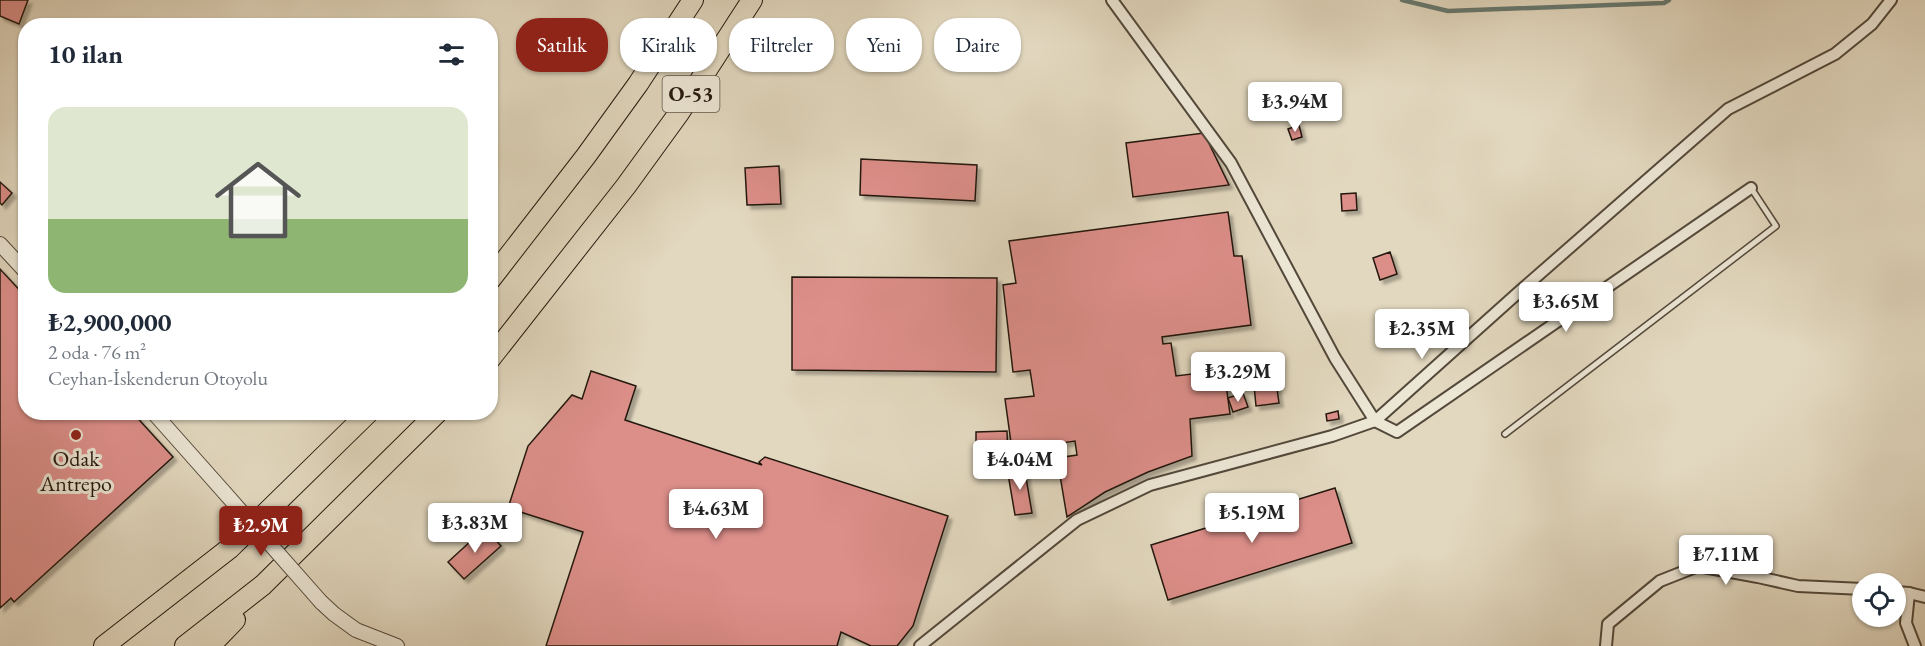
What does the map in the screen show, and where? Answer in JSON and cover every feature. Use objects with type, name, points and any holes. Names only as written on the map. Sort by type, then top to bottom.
[{"type":"highway","name":"O-53","points":[[498,270],[586,156],[638,84],[693,0]]},
{"type":"highway","name":"O-53","points":[[498,349],[627,186],[679,113],[752,0]]},
{"type":"highway","points":[[104,646],[230,548],[361,420]]},
{"type":"highway","points":[[210,646],[430,420]]},
{"type":"highway","points":[[185,646],[263,585],[412,439]]},
{"type":"street","points":[[1112,0],[1231,163],[1335,358],[1375,422],[1397,432],[1751,188]]},
{"type":"street","points":[[920,646],[1077,520],[1150,485],[1332,436],[1375,422],[1520,291],[1728,109],[1835,54],[1872,24],[1891,0]]},
{"type":"street","points":[[0,244],[18,263]]},
{"type":"street","points":[[160,420],[321,602],[356,630],[397,646]]},
{"type":"street","points":[[1606,646],[1608,624],[1660,581],[1698,566],[1798,586],[1852,588]]},
{"type":"street","points":[[1906,593],[1925,597]]},
{"type":"street","points":[[1909,593],[1906,623],[1915,646]]},
{"type":"lane","points":[[1505,434],[1776,226],[1751,188]]},
{"type":"building","points":[[0,0],[28,0],[21,18],[18,18],[18,24],[0,16]]},
{"type":"building","points":[[1299,125],[1302,137],[1292,140],[1288,129]]},
{"type":"building","points":[[1204,133],[1229,185],[1133,197],[1126,143]]},
{"type":"building","points":[[861,159],[977,165],[975,201],[860,195]]},
{"type":"building","points":[[779,166],[781,204],[747,205],[745,168]]},
{"type":"building","points":[[0,182],[12,193],[2,205],[0,203]]},
{"type":"building","points":[[1356,193],[1357,210],[1342,211],[1341,194]]},
{"type":"building","points":[[1228,212],[1234,256],[1242,256],[1251,325],[1162,337],[1163,344],[1171,343],[1176,376],[1224,370],[1230,414],[1190,419],[1192,456],[1148,472],[1105,492],[1067,517],[1057,458],[1077,455],[1075,441],[1012,450],[1005,399],[1034,396],[1030,370],[1013,372],[1003,285],[1016,283],[1009,241]]},
{"type":"building","points":[[1390,252],[1397,274],[1380,280],[1373,258]]},
{"type":"building","name":"Odak Antrepo","points":[[0,269],[18,288],[18,420],[139,420],[173,457],[14,602],[11,598],[0,608]]},
{"type":"building","points":[[792,277],[997,278],[996,372],[792,370]]},
{"type":"building","points":[[591,371],[636,386],[625,420],[762,465],[759,462],[765,457],[948,516],[913,626],[897,646],[871,646],[841,632],[837,646],[546,646],[583,532],[508,508],[528,446],[572,395],[582,399]]},
{"type":"building","points":[[1276,382],[1279,403],[1256,406],[1254,385]]},
{"type":"building","points":[[1243,393],[1248,407],[1233,412],[1228,398]]},
{"type":"building","points":[[1338,411],[1339,419],[1327,421],[1326,414]]},
{"type":"building","points":[[1007,431],[1008,459],[976,459],[976,432]]},
{"type":"building","points":[[1024,466],[1032,513],[1015,515],[1007,468]]},
{"type":"building","points":[[1335,488],[1352,543],[1168,600],[1151,545]]},
{"type":"building","points":[[485,528],[501,546],[464,579],[448,562]]},
{"type":"waterway","points":[[1402,0],[1448,11],[1664,3],[1669,0]]},
{"type":"place","name":"Odak Antrepo","points":[[76,435]]}]
